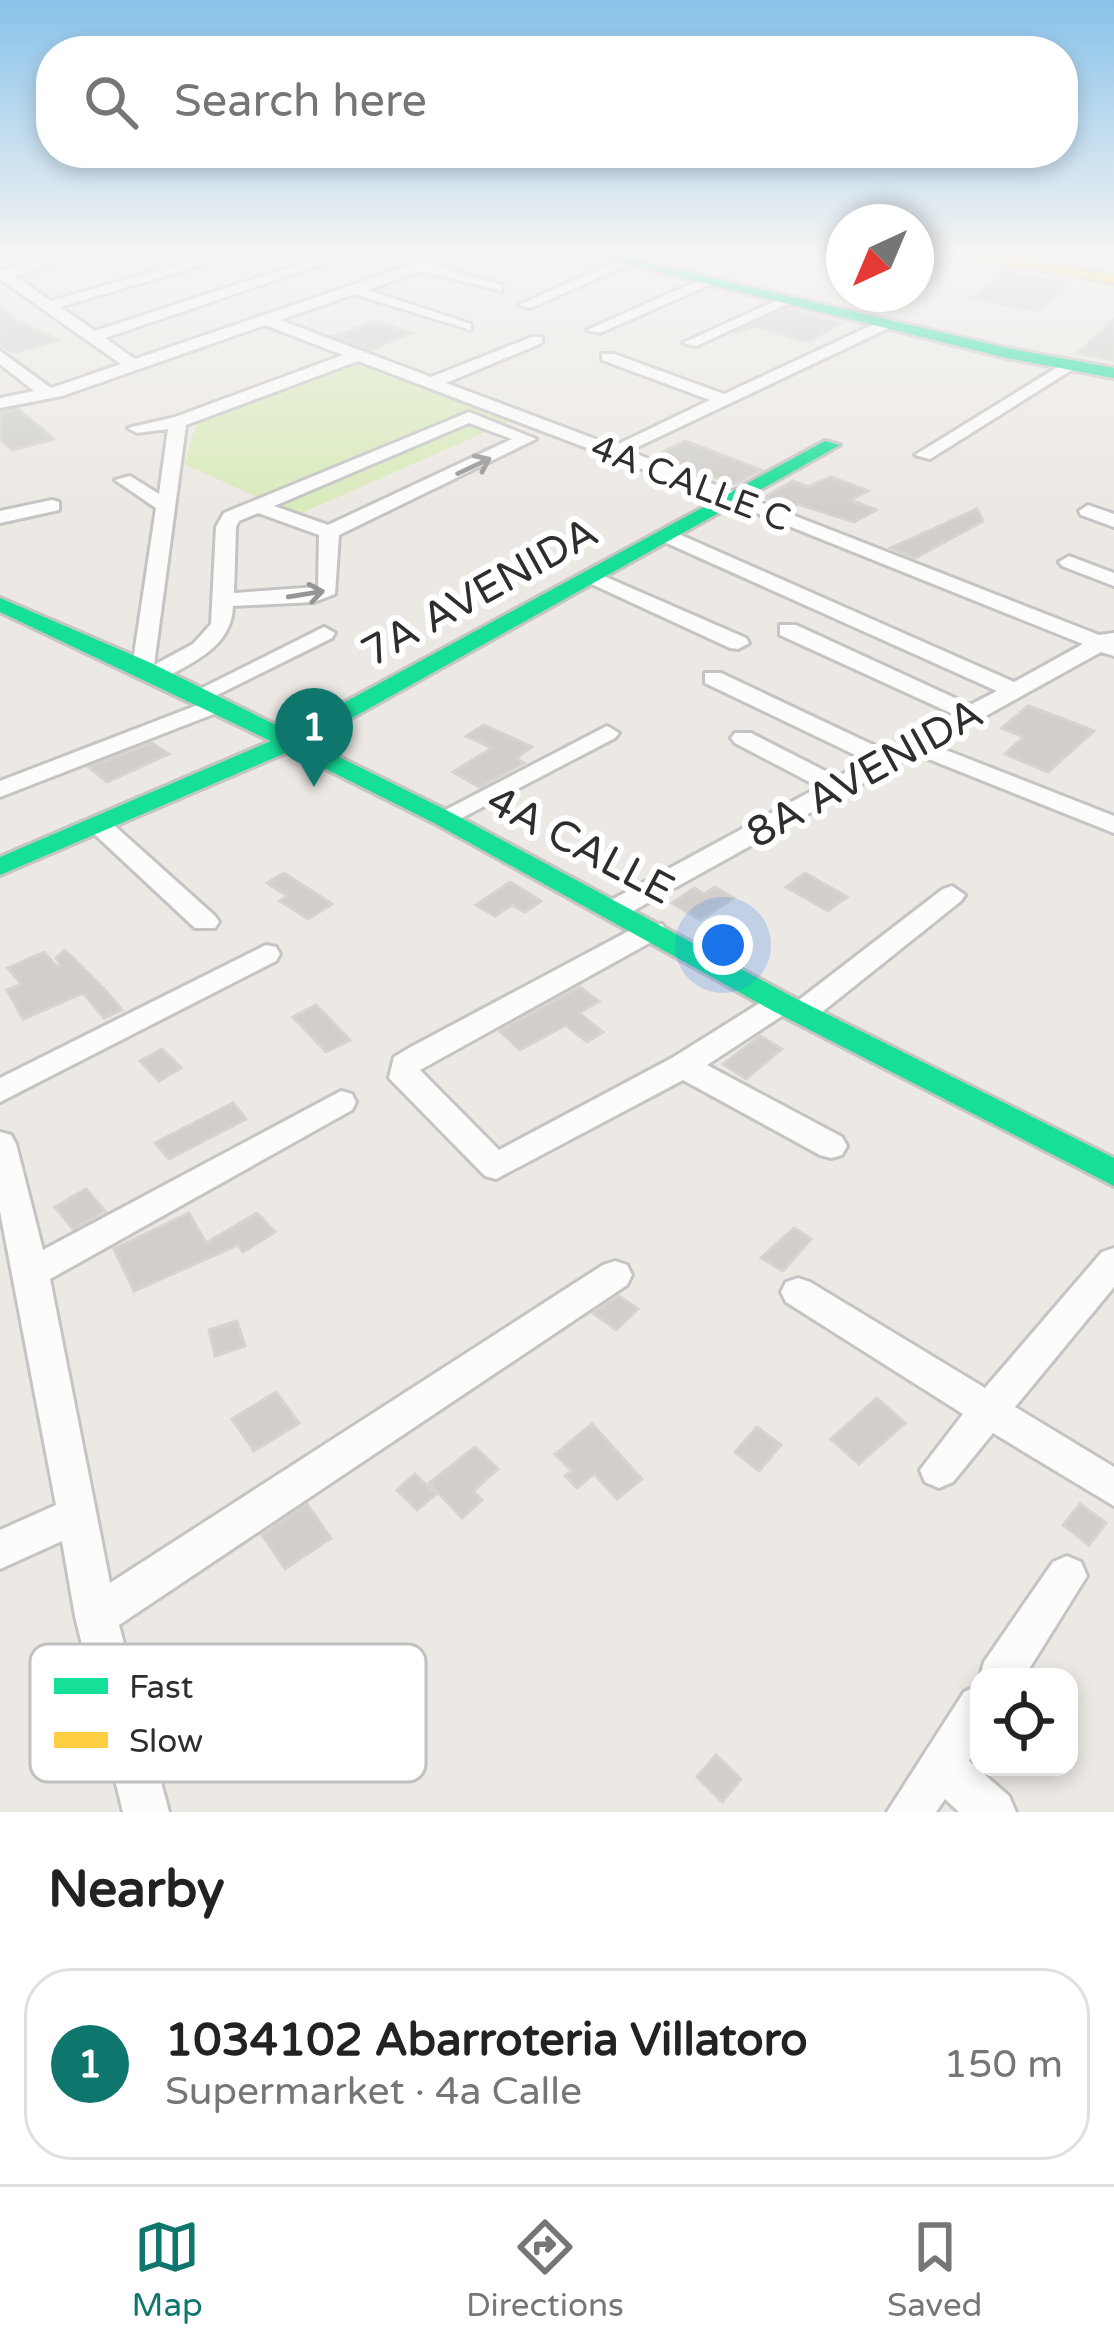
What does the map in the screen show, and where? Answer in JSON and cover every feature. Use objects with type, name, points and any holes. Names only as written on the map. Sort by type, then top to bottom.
[{"type":"street","points":[[97,340],[134,365]]},
{"type":"street","points":[[0,403],[48,394],[208,340]]},
{"type":"street","name":"4A CALLE C","points":[[317,340],[1110,643]]},
{"type":"street","points":[[431,383],[537,340]]},
{"type":"street","points":[[692,343],[700,340]]},
{"type":"street","points":[[612,453],[853,340]]},
{"type":"street","points":[[950,340],[1114,374]]},
{"type":"street","points":[[136,428],[178,422],[358,355]]},
{"type":"street","points":[[0,356],[48,394]]},
{"type":"street","points":[[608,357],[722,400]]},
{"type":"street","points":[[924,455],[1070,366]]},
{"type":"street","points":[[178,422],[149,671],[201,649],[222,626],[226,527],[231,517],[494,406]]},
{"type":"street","points":[[257,506],[329,532],[526,441],[470,417]]},
{"type":"street","name":"7A AVENIDA","points":[[0,867],[290,742],[667,536],[731,496],[831,446]]},
{"type":"street","points":[[376,457],[396,466]]},
{"type":"street","points":[[417,474],[437,483]]},
{"type":"street","points":[[124,480],[167,507]]},
{"type":"street","points":[[0,517],[52,506]]},
{"type":"street","points":[[1088,512],[1114,521]]},
{"type":"street","points":[[224,600],[314,596],[328,590],[329,532]]},
{"type":"street","points":[[667,536],[1012,689]]},
{"type":"street","points":[[1069,562],[1114,580]]},
{"type":"street","points":[[592,577],[738,643]]},
{"type":"street","name":"4A CALLE","points":[[0,604],[149,671],[443,818],[792,1008],[1114,1173]]},
{"type":"street","points":[[788,630],[971,714]]},
{"type":"street","points":[[0,790],[206,700],[324,633]]},
{"type":"street","name":"8A AVENIDA","points":[[614,910],[1012,689],[1110,643]]},
{"type":"street","points":[[713,679],[886,760]]},
{"type":"street","points":[[443,818],[607,733]]},
{"type":"street","points":[[742,738],[837,787]]},
{"type":"street","points":[[914,745],[1114,825]]},
{"type":"street","points":[[98,824],[205,922]]},
{"type":"street","points":[[652,930],[420,1056],[405,1065],[404,1078],[496,1167],[792,1008],[952,896]]},
{"type":"street","points":[[0,1091],[266,954]]},
{"type":"street","points":[[683,1066],[831,1146]]},
{"type":"street","points":[[32,1273],[341,1102]]},
{"type":"street","points":[[0,1144],[9,1218],[32,1273],[103,1644]]},
{"type":"street","points":[[939,1470],[1114,1262]]},
{"type":"street","points":[[96,1616],[615,1275]]},
{"type":"street","points":[[798,1292],[992,1408],[1114,1488]]},
{"type":"street","points":[[0,1550],[75,1516]]},
{"type":"street","points":[[1005,1668],[1066,1576]]},
{"type":"street","points":[[910,1812],[970,1720]]},
{"type":"street","points":[[940,1765],[993,1812]]},
{"type":"street","points":[[138,1782],[146,1812]]},
{"type":"green space","points":[[355,361],[513,420],[297,515],[184,464],[198,420]]},
{"type":"building","points":[[0,340],[58,340],[14,353],[0,345]]},
{"type":"building","points":[[344,340],[396,340],[371,350]]},
{"type":"building","points":[[1092,340],[1114,340],[1114,360],[1078,353]]},
{"type":"building","points":[[18,409],[54,439],[12,450],[0,439],[0,412]]},
{"type":"building","points":[[685,441],[761,470],[734,484],[655,456]]},
{"type":"building","points":[[831,477],[868,491],[850,500],[876,510],[854,522],[798,504],[790,508],[765,497],[793,481],[808,487]]},
{"type":"building","points":[[977,509],[983,521],[915,558],[891,548]]},
{"type":"building","points":[[1028,706],[1094,731],[1048,772],[1005,754],[1024,737],[1002,728]]},
{"type":"building","points":[[484,725],[532,747],[516,758],[524,763],[479,787],[453,772],[492,748],[466,736]]},
{"type":"building","points":[[152,743],[169,754],[107,782],[89,767]]},
{"type":"building","points":[[284,873],[332,904],[308,919],[280,901],[288,896],[267,883]]},
{"type":"building","points":[[805,873],[847,897],[828,911],[786,887]]},
{"type":"building","points":[[510,882],[541,901],[525,912],[512,905],[495,916],[476,905]]},
{"type":"building","points":[[715,887],[734,898],[700,920],[672,903],[694,888],[704,894]]},
{"type":"building","points":[[65,950],[122,1010],[104,1018],[83,993],[23,1019],[7,990],[21,984],[8,968],[44,952],[57,967],[61,965],[56,958]]},
{"type":"building","points":[[580,987],[599,1001],[579,1013],[603,1032],[587,1042],[566,1025],[520,1050],[500,1031]]},
{"type":"building","points":[[316,1005],[350,1040],[326,1052],[293,1017]]},
{"type":"building","points":[[760,1036],[782,1049],[746,1079],[723,1064]]},
{"type":"building","points":[[162,1049],[181,1068],[159,1081],[140,1061]]},
{"type":"building","points":[[233,1103],[246,1119],[169,1159],[155,1143]]},
{"type":"building","points":[[86,1189],[105,1211],[73,1229],[55,1207]]},
{"type":"building","points":[[189,1213],[206,1243],[257,1213],[275,1232],[243,1252],[238,1245],[134,1291],[114,1249]]},
{"type":"building","points":[[794,1228],[811,1239],[783,1271],[761,1258]]},
{"type":"building","points":[[619,1296],[638,1309],[616,1330],[593,1313]]},
{"type":"building","points":[[237,1321],[245,1346],[215,1356],[209,1330]]},
{"type":"building","points":[[276,1392],[299,1423],[254,1451],[232,1419]]},
{"type":"building","points":[[877,1398],[905,1423],[859,1464],[831,1439]]},
{"type":"building","points":[[592,1424],[642,1479],[617,1499],[594,1474],[577,1488],[565,1476],[572,1471],[555,1454]]},
{"type":"building","points":[[757,1427],[781,1445],[759,1471],[735,1452]]},
{"type":"building","points":[[475,1447],[498,1469],[473,1491],[482,1500],[462,1518],[429,1483]]},
{"type":"building","points":[[415,1474],[436,1494],[417,1510],[397,1490]]},
{"type":"building","points":[[307,1504],[331,1538],[285,1569],[262,1535]]},
{"type":"building","points":[[1080,1504],[1106,1523],[1089,1545],[1063,1525]]},
{"type":"building","points":[[716,1755],[741,1779],[722,1802],[697,1777]]},
{"type":"traffic: fast","points":[[951,340],[1114,373]]},
{"type":"traffic: fast","points":[[0,867],[294,740],[831,445]]},
{"type":"traffic: fast","points":[[0,604],[143,668],[443,818],[781,1003],[1114,1173]]},
{"type":"place","name":"1034102 Abarroteria Villatoro","points":[[314,787]]}]
